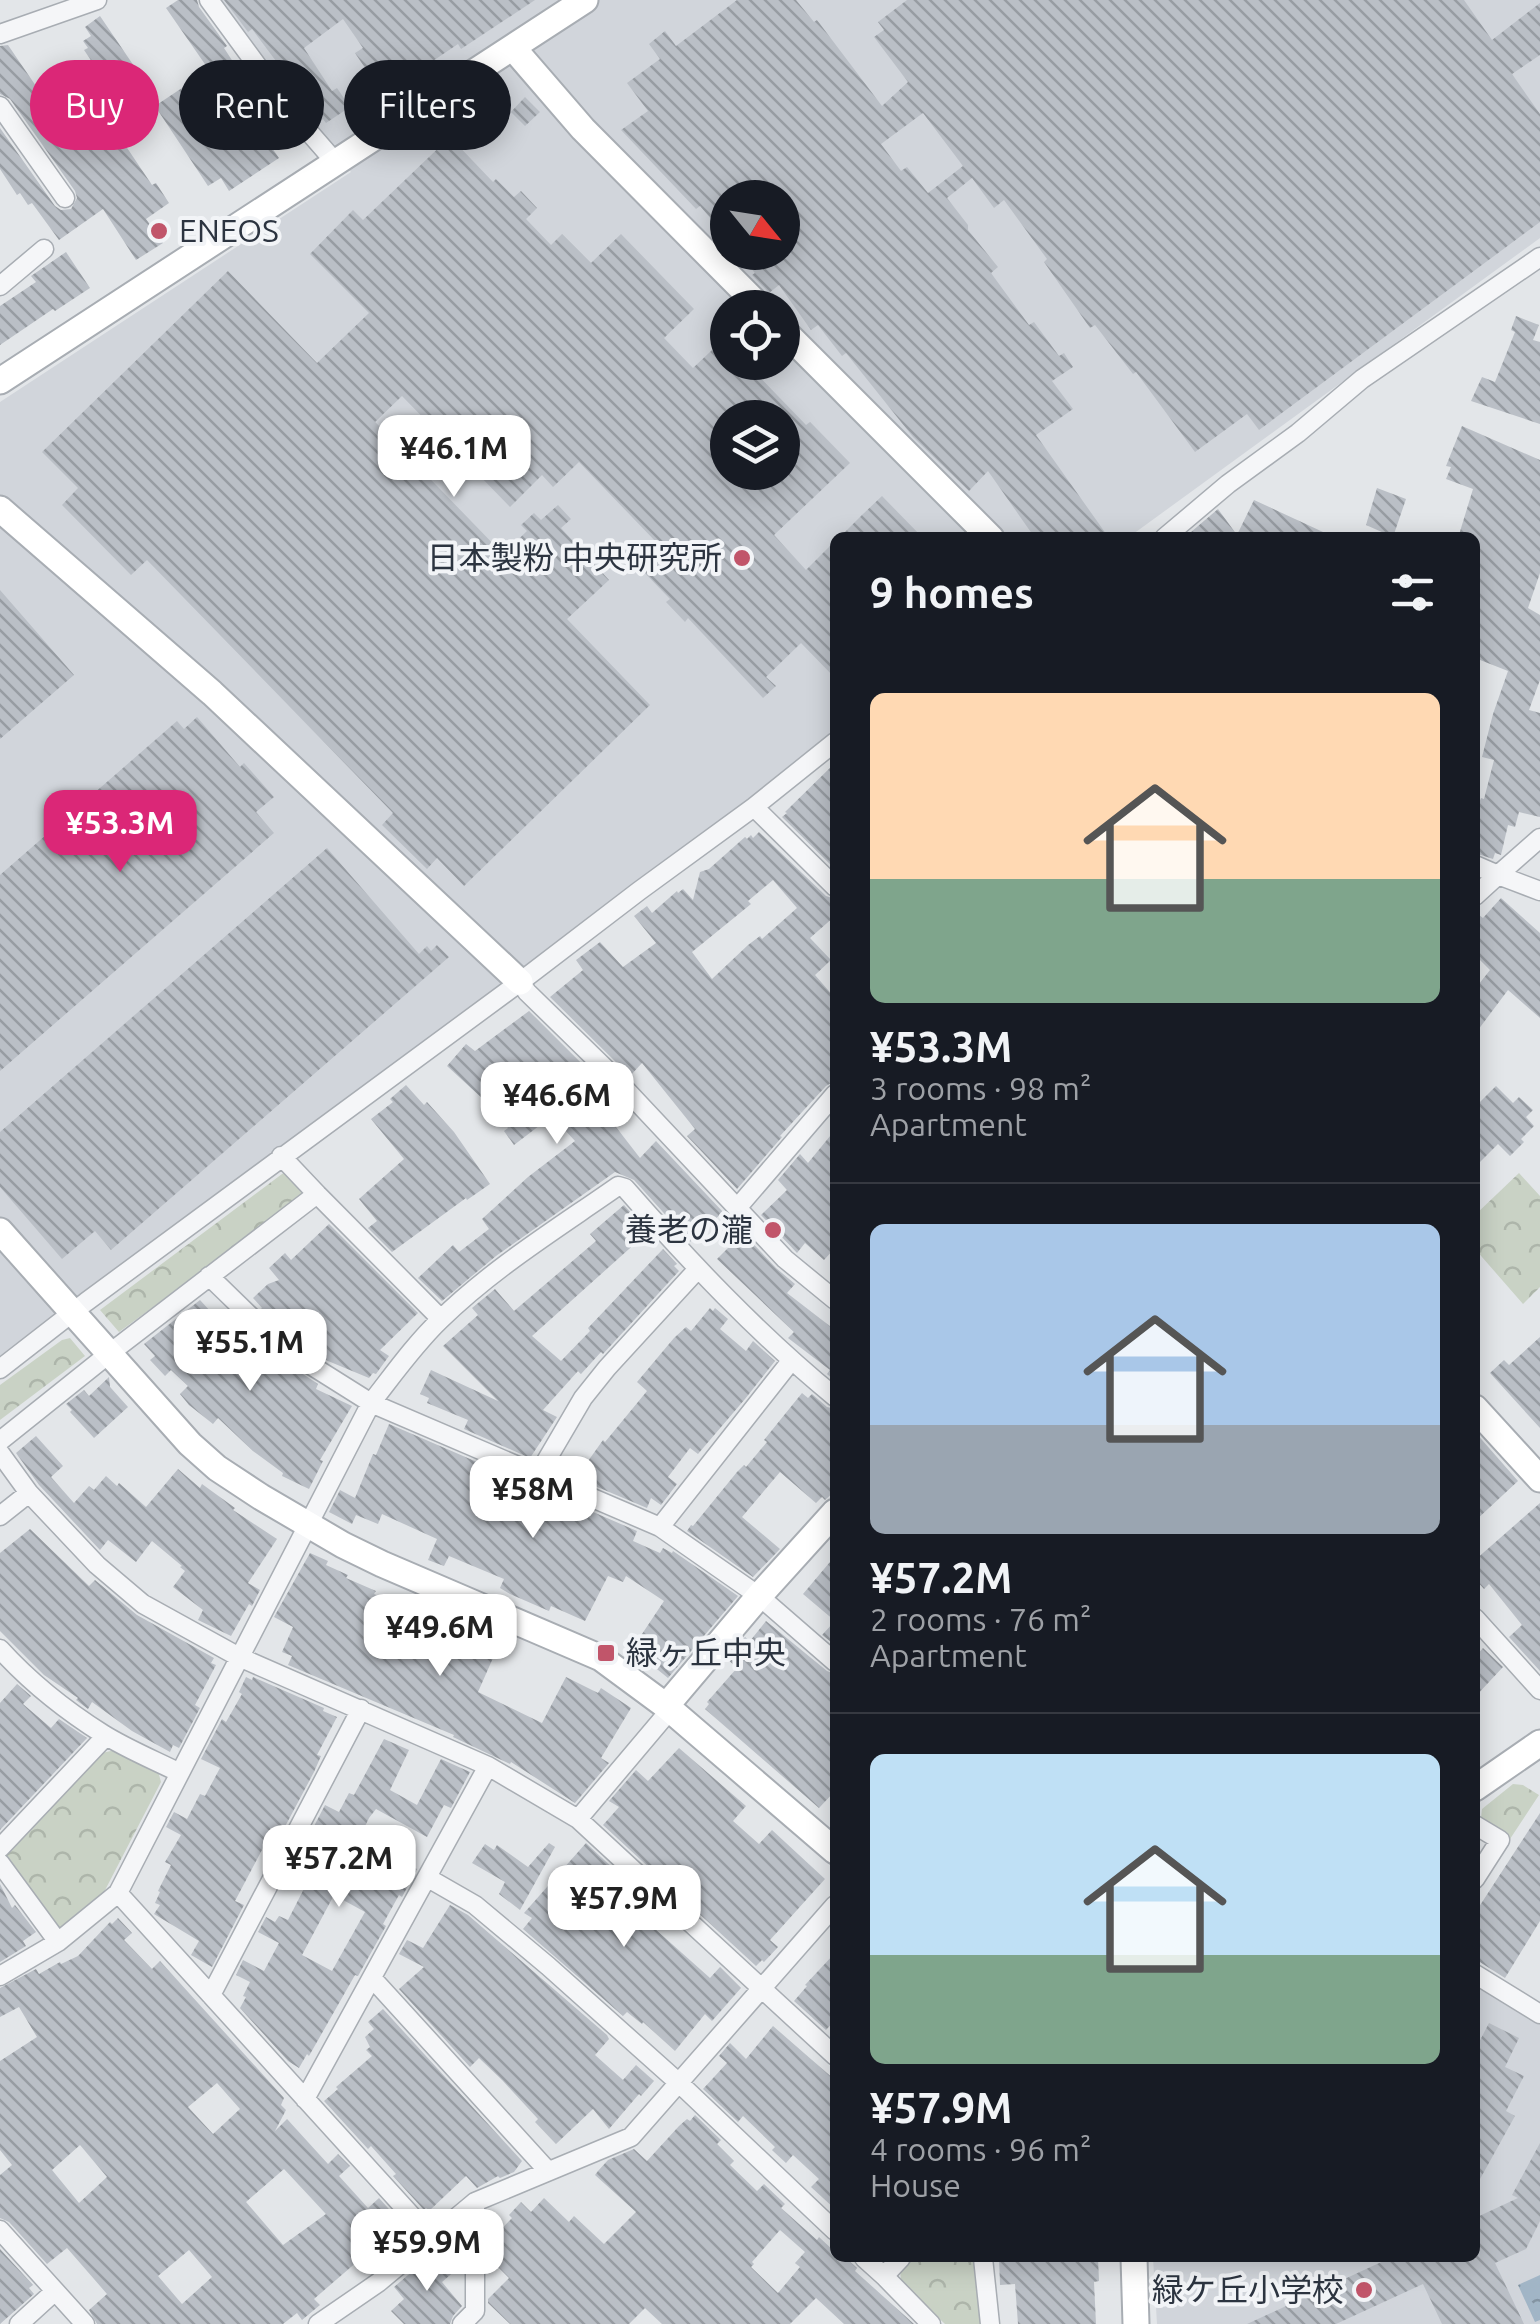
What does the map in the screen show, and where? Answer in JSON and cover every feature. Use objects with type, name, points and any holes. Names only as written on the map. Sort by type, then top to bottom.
[{"type":"street","points":[[0,34],[97,0]]},
{"type":"street","points":[[209,0],[289,109],[336,163]]},
{"type":"street","points":[[0,381],[585,0]]},
{"type":"street","points":[[513,48],[583,129],[743,290]]},
{"type":"street","points":[[0,106],[46,185],[65,198]]},
{"type":"street","points":[[0,286],[44,249]]},
{"type":"street","points":[[1171,532],[1362,379],[1540,257]]},
{"type":"street","points":[[800,347],[985,532]]},
{"type":"street","points":[[0,508],[212,692],[520,982],[785,1259],[830,1296]]},
{"type":"street","points":[[0,1369],[754,807],[830,746]]},
{"type":"street","points":[[754,807],[830,882]]},
{"type":"street","points":[[1480,891],[1540,838]]},
{"type":"street","points":[[1480,867],[1540,891]]},
{"type":"street","points":[[738,1208],[830,1100]]},
{"type":"street","points":[[282,1156],[440,1319]]},
{"type":"street","points":[[0,1976],[58,1942],[118,1893],[371,1403],[440,1319],[510,1261],[618,1186],[625,1188],[697,1270],[790,1360],[830,1392]]},
{"type":"street","points":[[0,1442],[110,1352],[317,1194]]},
{"type":"street","points":[[0,1230],[190,1444],[217,1468],[307,1524],[382,1564],[601,1658],[668,1708],[830,1846]]},
{"type":"street","points":[[538,1473],[606,1368],[697,1270]]},
{"type":"street","points":[[209,1276],[282,1348],[371,1403],[660,1526],[759,1596],[830,1658]]},
{"type":"street","points":[[660,1526],[790,1360]]},
{"type":"street","points":[[1480,1413],[1540,1479]]},
{"type":"street","points":[[0,1453],[29,1494],[97,1565],[144,1604],[239,1658],[488,1766],[578,1819],[830,2051]]},
{"type":"street","points":[[0,1516],[29,1494]]},
{"type":"street","points":[[578,1819],[759,1596],[830,1518]]},
{"type":"street","points":[[1480,1624],[1540,1690]]},
{"type":"street","points":[[0,1649],[64,1708],[106,1736],[180,1772]]},
{"type":"street","points":[[211,1996],[360,1709]]},
{"type":"street","points":[[0,1848],[106,1736]]},
{"type":"street","points":[[1480,1785],[1540,1743]]},
{"type":"street","points":[[305,2099],[488,1766]]},
{"type":"street","points":[[1480,1828],[1500,1840],[1480,1871]]},
{"type":"street","points":[[0,1863],[58,1942]]},
{"type":"street","points":[[428,1878],[475,1904],[548,1966],[830,2225]]},
{"type":"street","points":[[118,1893],[431,2237]]},
{"type":"street","points":[[318,2324],[379,2282],[476,2202],[631,2137],[830,1912]]},
{"type":"street","points":[[1480,1977],[1540,2014]]},
{"type":"street","points":[[372,1978],[548,2170]]},
{"type":"street","points":[[475,2320],[476,2202]]},
{"type":"street","points":[[0,2230],[85,2324]]},
{"type":"street","points":[[868,2262],[930,2324]]},
{"type":"street","points":[[884,2276],[896,2262]]},
{"type":"street","points":[[983,2262],[990,2324]]},
{"type":"street","points":[[1134,2262],[1136,2324]]},
{"type":"street","points":[[19,2324],[54,2292]]},
{"type":"shaded area","points":[[218,0],[1540,0],[1540,238],[1136,532],[830,532],[830,737],[0,1358],[0,402],[351,172],[324,137],[324,60],[264,60]]},
{"type":"shaded area","points":[[1480,1982],[1540,2019],[1540,2324],[1157,2324],[1153,2262],[1480,2262]]},
{"type":"green space","points":[[286,1171],[304,1187],[303,1197],[119,1332],[100,1310]]},
{"type":"green space","points":[[1519,1173],[1540,1196],[1540,1287],[1523,1304],[1480,1255],[1480,1210]]},
{"type":"green space","points":[[70,1338],[85,1356],[0,1420],[0,1385]]},
{"type":"green space","points":[[115,1750],[158,1771],[161,1782],[102,1896],[63,1930],[57,1929],[1,1860],[102,1753]]},
{"type":"green space","points":[[1513,1784],[1539,1795],[1510,1839],[1481,1818],[1482,1809]]},
{"type":"green space","points":[[907,2262],[976,2262],[981,2324],[945,2324],[901,2282],[900,2269]]},
{"type":"water","points":[[1540,2275],[1540,2320],[1535,2322],[1518,2285]]},
{"type":"building","points":[[178,0],[197,0],[232,60],[202,60],[166,8]]},
{"type":"building","points":[[224,0],[535,0],[461,49],[458,44],[434,60],[360,60],[355,53],[363,48],[343,19],[304,48],[312,60],[275,60],[252,29],[248,32]]},
{"type":"building","points":[[737,0],[796,0],[814,22],[817,20],[882,106],[908,82],[874,37],[884,30],[878,22],[907,0],[1464,0],[1492,40],[1540,3],[1540,55],[1512,74],[1540,114],[1540,222],[1259,430],[1247,414],[1195,452],[1136,372],[1133,374],[1095,325],[1090,328],[1004,200],[994,208],[972,178],[947,198],[998,267],[991,273],[1029,325],[1034,322],[1059,356],[1064,353],[1073,367],[1052,381],[1073,409],[1036,435],[1105,532],[1031,532],[988,471],[969,491],[913,437],[846,353],[842,356],[818,325],[811,330],[800,315],[800,290],[783,290],[779,285],[766,290],[752,275],[753,270],[800,270],[800,180],[710,180],[710,218],[700,206],[696,209],[621,130],[648,111],[627,83],[660,59],[649,44],[665,31],[676,46]],"holes":[[[923,113],[963,166],[928,193],[907,167],[901,171],[881,144]]]},
{"type":"building","points":[[100,16],[130,60],[91,60],[84,50],[88,48],[83,41],[91,36],[85,27]]},
{"type":"building","points":[[8,45],[30,77],[30,127],[10,99],[0,94],[0,46]]},
{"type":"building","points":[[324,79],[332,91],[337,88],[344,98],[344,111],[326,123]]},
{"type":"building","points":[[179,90],[179,142],[159,112],[159,103]]},
{"type":"building","points":[[525,97],[540,112],[525,126],[511,112]]},
{"type":"building","points":[[0,128],[55,206],[71,209],[77,198],[46,150],[128,150],[169,203],[146,219],[163,243],[136,260],[103,209],[59,240],[32,203],[28,205],[20,193],[17,195],[0,169]]},
{"type":"building","points":[[184,150],[273,150],[279,158],[229,191],[221,178],[208,186]]},
{"type":"building","points":[[436,150],[462,150],[493,182],[496,179],[514,197],[521,191],[537,208],[526,219],[551,245],[562,234],[591,263],[621,234],[694,309],[664,338],[693,368],[710,352],[710,380],[762,380],[782,400],[710,400],[710,490],[800,490],[800,419],[806,425],[810,422],[850,463],[774,535],[806,570],[830,546],[830,673],[801,643],[766,677],[776,686],[763,698],[688,618],[685,622],[666,602],[670,599],[636,564],[658,544],[579,462],[553,487],[542,475],[510,507],[402,396],[375,422],[503,554],[527,531],[521,525],[534,513],[541,520],[558,505],[571,519],[561,528],[609,580],[567,619],[650,705],[464,886],[437,858],[427,869],[382,825],[393,813],[147,560],[131,575],[62,505],[78,488],[42,452],[228,271],[317,363],[369,313],[310,254],[353,210],[363,220]]},
{"type":"building","points":[[66,252],[90,288],[0,345],[0,306],[36,282],[31,276]]},
{"type":"building","points":[[1516,316],[1539,325],[1533,340],[1540,342],[1540,424],[1471,401],[1482,377],[1495,382],[1515,332],[1511,330]]},
{"type":"building","points":[[1462,426],[1540,460],[1540,573],[1528,608],[1540,615],[1540,680],[1529,710],[1540,713],[1540,817],[1519,812],[1515,827],[1508,825],[1501,855],[1495,853],[1493,859],[1480,855],[1480,800],[1484,799],[1494,760],[1482,757],[1508,671],[1480,660],[1480,532],[1460,532],[1473,489],[1446,479],[1451,467],[1446,466]]},
{"type":"building","points":[[1377,488],[1406,499],[1395,532],[1382,532],[1366,525]]},
{"type":"building","points":[[882,496],[917,532],[845,532]]},
{"type":"building","points":[[1254,500],[1323,532],[1238,532]]},
{"type":"building","points":[[1218,509],[1235,532],[1191,532]]},
{"type":"building","points":[[0,590],[74,675],[0,739]]},
{"type":"building","points":[[197,717],[240,767],[244,763],[274,797],[256,812],[274,833],[0,1071],[0,875],[177,721],[184,729]]},
{"type":"building","points":[[830,768],[830,864],[782,817]]},
{"type":"building","points":[[759,832],[830,897],[830,920],[810,938],[830,959],[815,975],[830,992],[830,1084],[737,1189],[687,1136],[695,1129],[642,1063],[630,1076],[550,997],[583,970],[576,960],[600,942],[623,967],[656,943],[634,916],[647,906],[652,913],[683,889],[693,900],[700,872],[751,835],[753,838]],"holes":[[[773,880],[797,908],[762,939],[760,936],[748,945],[712,979],[692,952],[751,904],[748,901]]]},
{"type":"building","points":[[327,848],[419,954],[427,946],[431,951],[437,945],[449,957],[111,1250],[95,1231],[62,1259],[0,1187],[0,1132]]},
{"type":"building","points":[[1501,898],[1540,933],[1540,1018],[1508,990],[1480,1027],[1480,983],[1490,970],[1480,960],[1480,916],[1483,918]]},
{"type":"building","points":[[529,1011],[616,1098],[602,1109],[640,1158],[656,1141],[723,1212],[690,1242],[634,1180],[615,1172],[496,1256],[442,1301],[418,1278],[453,1245],[459,1252],[489,1229],[482,1219],[575,1141],[552,1116],[514,1145],[496,1111],[447,1066],[466,1044],[475,1051]]},
{"type":"building","points":[[406,1085],[454,1132],[490,1184],[392,1252],[368,1228],[377,1221],[359,1199],[404,1159],[371,1119],[393,1102],[390,1099]]},
{"type":"building","points":[[1496,1086],[1513,1103],[1519,1097],[1533,1110],[1526,1117],[1534,1126],[1510,1156],[1498,1144],[1480,1162],[1480,1102]]},
{"type":"building","points":[[830,1136],[830,1253],[824,1260],[805,1243],[797,1253],[761,1215],[787,1190],[778,1180],[800,1154],[808,1163]]},
{"type":"building","points":[[624,1205],[648,1232],[532,1336],[561,1361],[663,1249],[679,1271],[603,1354],[581,1374],[578,1371],[543,1410],[557,1417],[530,1458],[464,1429],[468,1420],[427,1403],[429,1398],[420,1394],[431,1370],[498,1401],[443,1346],[478,1315],[472,1308],[495,1289],[514,1311],[596,1241],[590,1234]]},
{"type":"building","points":[[329,1224],[418,1313],[380,1350],[389,1356],[369,1378],[328,1361],[290,1337],[253,1298],[279,1280],[269,1268],[285,1253],[291,1260]]},
{"type":"building","points":[[743,1233],[795,1284],[787,1293],[830,1326],[830,1370],[788,1338],[794,1332],[717,1259]]},
{"type":"building","points":[[200,1300],[261,1360],[268,1351],[318,1384],[316,1389],[352,1406],[320,1460],[323,1461],[309,1489],[282,1476],[218,1418],[213,1424],[189,1405],[180,1394],[188,1386],[171,1370],[165,1376],[150,1360],[155,1356],[144,1344]]},
{"type":"building","points":[[710,1308],[728,1319],[720,1329],[746,1351],[753,1341],[775,1361],[698,1454],[690,1448],[668,1477],[677,1484],[661,1505],[651,1498],[647,1508],[576,1478],[603,1440],[647,1391],[637,1382],[674,1338],[686,1327],[691,1331]]},
{"type":"building","points":[[1540,1337],[1540,1428],[1490,1373],[1504,1360],[1509,1365]]},
{"type":"building","points":[[109,1377],[110,1387],[128,1407],[94,1438],[66,1404],[84,1390],[89,1396]]},
{"type":"building","points":[[802,1393],[808,1398],[812,1394],[830,1408],[830,1496],[816,1503],[780,1472],[742,1517],[780,1549],[753,1577],[687,1531],[737,1472],[746,1467],[767,1442],[764,1440]]},
{"type":"building","points":[[389,1424],[637,1531],[633,1541],[660,1553],[663,1548],[673,1551],[738,1596],[668,1678],[632,1649],[664,1601],[626,1576],[623,1582],[608,1576],[585,1621],[510,1594],[500,1588],[504,1579],[449,1556],[444,1566],[428,1560],[437,1539],[382,1514],[378,1524],[356,1515],[352,1524],[329,1512],[340,1490],[355,1498]]},
{"type":"building","points":[[36,1436],[63,1466],[51,1477],[74,1503],[89,1486],[94,1490],[106,1476],[146,1507],[178,1469],[277,1539],[248,1583],[260,1590],[231,1636],[198,1620],[203,1610],[173,1587],[185,1571],[152,1541],[136,1562],[108,1540],[100,1550],[39,1485],[16,1453]]},
{"type":"building","points":[[1480,1438],[1518,1481],[1480,1516]]},
{"type":"building","points":[[1540,1503],[1540,1671],[1509,1637],[1522,1625],[1489,1584],[1484,1589],[1480,1585],[1480,1556]]},
{"type":"building","points":[[30,1529],[89,1586],[95,1580],[137,1615],[214,1658],[211,1663],[216,1665],[195,1705],[200,1708],[179,1748],[173,1745],[170,1752],[92,1702],[88,1709],[44,1675],[0,1631],[0,1553]]},
{"type":"building","points":[[310,1553],[328,1561],[326,1565],[348,1575],[346,1578],[376,1591],[374,1594],[419,1614],[423,1604],[450,1616],[442,1635],[493,1658],[478,1692],[542,1723],[566,1677],[598,1693],[601,1688],[631,1708],[601,1758],[609,1763],[575,1803],[511,1762],[288,1665],[292,1656],[282,1652],[293,1627],[274,1617]]},
{"type":"building","points":[[830,1562],[830,1617],[803,1594]]},
{"type":"building","points":[[766,1621],[830,1672],[830,1796],[819,1808],[705,1709],[737,1668],[727,1659],[745,1637],[750,1641]]},
{"type":"building","points":[[1483,1648],[1503,1667],[1480,1692]]},
{"type":"building","points":[[246,1677],[324,1708],[323,1711],[337,1717],[317,1755],[321,1756],[314,1772],[271,1853],[263,1848],[235,1901],[244,1905],[212,1967],[191,1955],[199,1941],[154,1914],[160,1905],[155,1903],[171,1865],[165,1862],[181,1835],[166,1827],[174,1812],[187,1819],[220,1768],[201,1759],[222,1719],[226,1722],[242,1694],[239,1692]]},
{"type":"building","points":[[17,1684],[31,1696],[23,1704],[51,1728],[59,1719],[87,1738],[0,1830],[0,1703]]},
{"type":"building","points":[[384,1739],[409,1750],[390,1790],[417,1805],[441,1759],[470,1772],[451,1808],[444,1805],[427,1837],[376,1809],[369,1818],[344,1869],[373,1884],[389,1853],[417,1869],[383,1924],[386,1926],[358,1976],[355,1975],[299,2068],[240,2008],[250,1982],[236,1975],[243,1960],[264,1971],[279,1943],[258,1932],[266,1917],[275,1922],[279,1916],[288,1920],[314,1869],[317,1871],[333,1840],[312,1830],[325,1805],[339,1812],[349,1793],[354,1795]],"holes":[[[334,1895],[365,1912],[332,1971],[302,1955]]]},
{"type":"building","points":[[679,1748],[746,1806],[733,1821],[759,1844],[772,1830],[825,1879],[770,1940],[778,1947],[756,1966],[603,1825],[619,1807],[609,1801],[636,1770],[648,1781]]},
{"type":"building","points":[[1540,1813],[1540,1921],[1505,1978],[1480,1962],[1480,1905]]},
{"type":"building","points":[[549,1843],[555,1847],[520,1910],[499,1894],[505,1882],[472,1863],[485,1844],[494,1850],[497,1845],[528,1867]]},
{"type":"building","points":[[586,1843],[665,1917],[654,1928],[710,1978],[720,1967],[741,1988],[712,2021],[705,2014],[675,2051],[643,2022],[627,2012],[623,2016],[523,1929],[532,1918],[524,1913]]},
{"type":"building","points":[[0,1884],[12,1908],[15,1905],[36,1932],[23,1941],[26,1946],[0,1962]]},
{"type":"building","points":[[450,1905],[468,1915],[607,2035],[609,2039],[595,2055],[623,2080],[636,2065],[654,2081],[609,2129],[593,2109],[556,2144],[502,2080],[479,2058],[470,2067],[399,1989],[424,1967],[399,1954],[407,1940],[423,1948]]},
{"type":"building","points":[[118,1918],[132,1933],[124,1940],[152,1969],[160,1961],[284,2098],[281,2105],[286,2110],[275,2131],[287,2119],[328,2164],[338,2154],[350,2166],[339,2176],[368,2208],[379,2198],[411,2239],[378,2267],[366,2254],[314,2299],[320,2305],[302,2320],[297,2313],[283,2324],[97,2324],[89,2310],[107,2294],[67,2248],[47,2264],[9,2222],[0,2218],[0,2175],[12,2165],[0,2150],[0,2061],[37,2037],[19,2007],[0,2017],[0,1988],[36,1969],[39,1974],[78,1956]],"holes":[[[217,2083],[240,2109],[213,2134],[188,2107]],[[80,2145],[107,2177],[79,2203],[52,2170]],[[284,2169],[326,2214],[283,2245],[246,2202]],[[189,2250],[212,2277],[182,2304],[158,2276]]]},
{"type":"building","points":[[830,1958],[830,2026],[826,2030],[794,2001]]},
{"type":"building","points":[[383,2009],[522,2161],[514,2172],[477,2188],[466,2176],[429,2211],[424,2210],[371,2146],[368,2149],[324,2101],[372,2056],[366,2050],[370,2047],[365,2037],[374,2029],[368,2022]]},
{"type":"building","points":[[1489,2023],[1519,2038],[1505,2067],[1524,2076],[1506,2111],[1515,2116],[1480,2179],[1480,2040]]},
{"type":"building","points":[[773,2026],[830,2076],[830,2204],[811,2187],[819,2179],[793,2155],[786,2163],[743,2116],[738,2122],[703,2089],[727,2063],[719,2056],[730,2043],[746,2059]]},
{"type":"building","points":[[695,2115],[721,2140],[717,2144],[734,2161],[730,2165],[757,2191],[764,2184],[785,2204],[781,2208],[830,2247],[830,2262],[850,2262],[857,2268],[855,2271],[914,2324],[844,2324],[816,2298],[790,2324],[662,2324],[645,2308],[629,2324],[510,2324],[488,2303],[509,2278],[488,2257],[488,2243],[512,2218],[509,2215],[521,2202],[531,2212],[544,2198],[569,2222],[574,2216],[604,2244],[636,2212],[595,2175],[608,2160],[634,2149],[647,2161],[687,2119],[690,2121]],"holes":[[[780,2230],[805,2252],[795,2263],[800,2267],[778,2293],[751,2267]]]},
{"type":"building","points":[[1540,2143],[1540,2221],[1526,2249],[1495,2263],[1524,2324],[1442,2324],[1423,2284],[1336,2324],[1247,2324],[1381,2262],[1480,2262],[1480,2216],[1518,2198],[1512,2195]]},
{"type":"building","points":[[0,2249],[33,2285],[29,2288],[34,2294],[0,2324]]},
{"type":"building","points":[[436,2251],[457,2269],[442,2282],[462,2306],[450,2324],[404,2324],[391,2311],[404,2299],[394,2287]]},
{"type":"building","points":[[999,2262],[1098,2262],[1099,2281],[1094,2282],[1096,2324],[1018,2324],[1015,2284],[1000,2285]]},
{"type":"place","name":"ENEOS","points":[[159,231]]},
{"type":"place","name":"日本製粉 中央研究所","points":[[742,558]]},
{"type":"place","name":"養老の瀧","points":[[773,1230]]},
{"type":"place","name":"緑ヶ丘中央","points":[[606,1653]]},
{"type":"place","name":"緑ケ丘小学校","points":[[1364,2290]]}]
